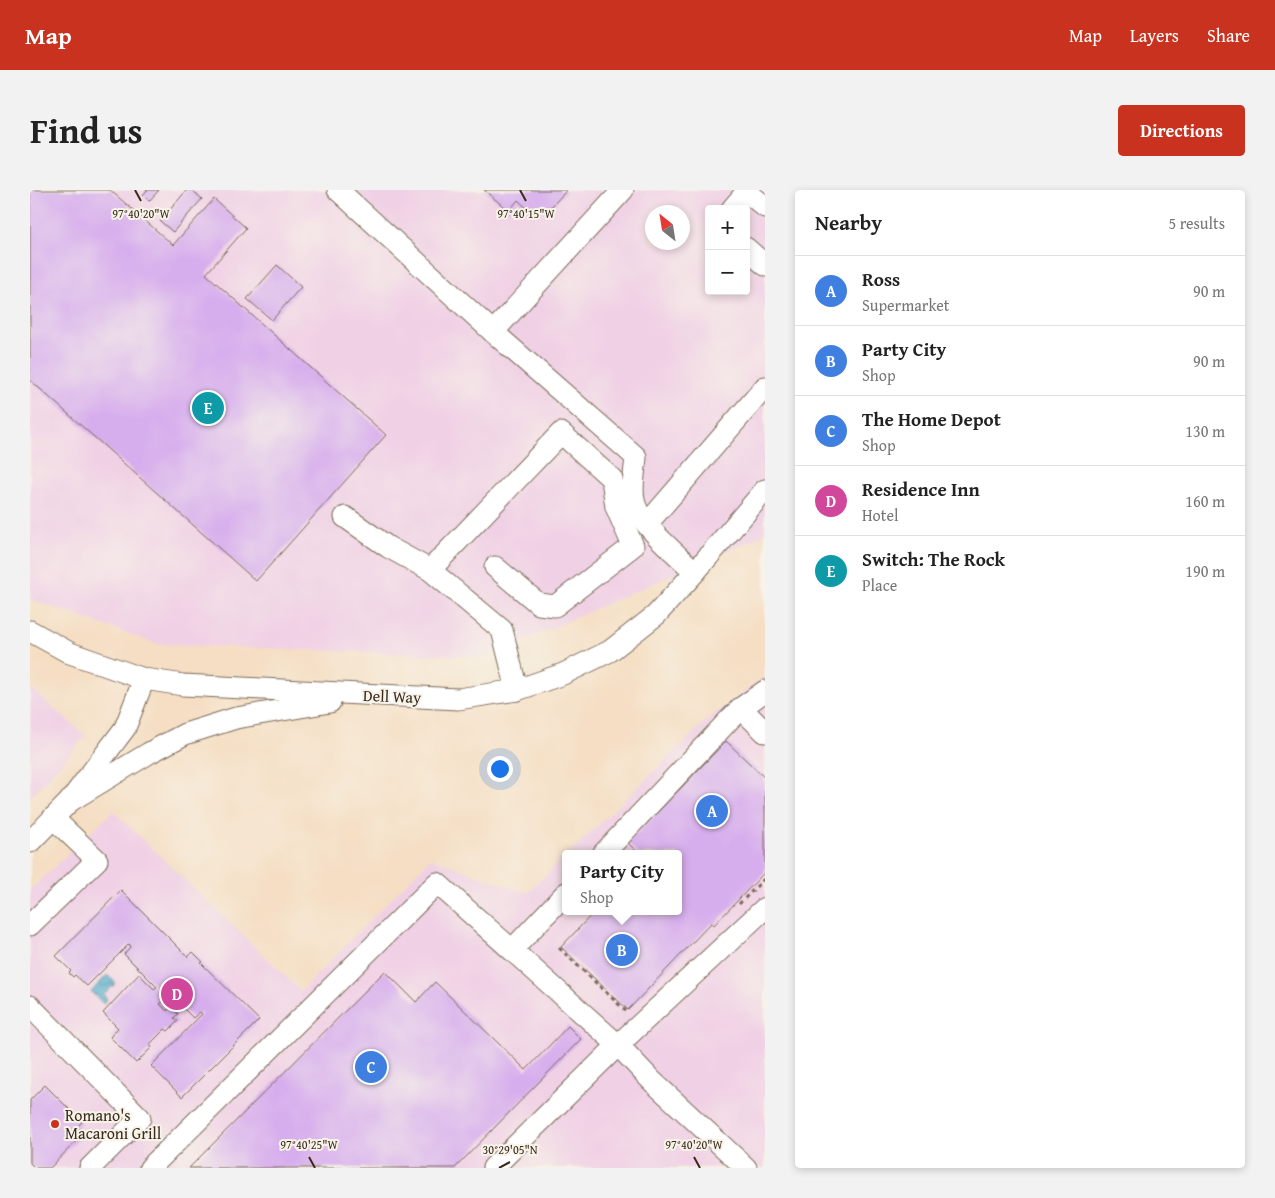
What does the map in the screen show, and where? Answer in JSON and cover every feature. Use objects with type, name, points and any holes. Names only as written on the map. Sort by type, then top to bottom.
[{"type":"street","points":[[338,190],[493,332],[636,457],[634,486],[636,506],[647,524],[696,572]]},
{"type":"street","points":[[493,332],[623,190]]},
{"type":"street","points":[[735,205],[747,191],[765,207]]},
{"type":"street","points":[[748,250],[765,265]]},
{"type":"street","points":[[647,524],[765,387]]},
{"type":"street","points":[[430,570],[561,433],[612,479],[616,507],[633,546],[555,606],[539,604],[495,567]]},
{"type":"street","name":"Dell Way","points":[[30,631],[70,653],[144,679],[183,685],[458,699],[517,690],[563,674],[610,651],[656,615],[696,572],[765,490]]},
{"type":"street","points":[[345,517],[388,547],[430,570],[502,630],[517,690]]},
{"type":"street","points":[[30,842],[70,801],[125,728],[144,679]]},
{"type":"street","points":[[607,850],[741,708],[765,690]]},
{"type":"street","points":[[70,801],[149,753],[185,734],[236,718],[373,695]]},
{"type":"street","points":[[741,708],[765,732]]},
{"type":"street","points":[[30,925],[97,860],[53,818]]},
{"type":"street","points":[[150,1168],[437,883],[618,1046],[651,1080],[746,1168]]},
{"type":"street","points":[[512,950],[562,897]]},
{"type":"street","points":[[493,1168],[618,1046],[765,908]]},
{"type":"street","points":[[30,1006],[140,1118],[90,1168]]},
{"type":"path","points":[[738,905],[765,878]]},
{"type":"path","points":[[559,948],[630,1015]]},
{"type":"shaded area","points":[[30,190],[765,190],[765,534],[486,657],[157,644],[30,599]]},
{"type":"shaded area","points":[[765,676],[765,1168],[30,1168],[30,890],[113,811],[301,991],[431,858],[527,893],[562,859],[562,915],[682,915],[682,850],[572,850],[709,718]]},
{"type":"shaded area","points":[[30,688],[86,736],[30,797]]},
{"type":"water","points":[[107,975],[116,983],[104,995],[107,999],[103,1004],[91,992]]},
{"type":"building","points":[[30,190],[110,190],[173,245],[214,199],[246,228],[206,274],[386,435],[256,581],[30,380]]},
{"type":"building","points":[[147,190],[159,190],[149,201],[143,195]]},
{"type":"building","points":[[187,190],[192,190],[202,199],[173,232],[160,221]]},
{"type":"building","points":[[484,190],[567,190],[552,206],[533,214],[518,200],[509,211]]},
{"type":"building","points":[[277,265],[301,287],[272,320],[247,299]]},
{"type":"building","points":[[726,741],[765,778],[765,872],[714,925],[711,923],[628,1010],[561,947],[591,915],[682,915],[682,850],[635,850],[628,843]]},
{"type":"building","points":[[121,890],[188,957],[193,952],[203,962],[201,963],[259,1020],[182,1097],[151,1066],[202,1014],[200,1012],[193,1018],[170,995],[160,1004],[167,1011],[171,1007],[178,1014],[174,1018],[178,1021],[168,1031],[165,1029],[149,1045],[152,1047],[136,1063],[110,1037],[118,1028],[103,1013],[139,974],[154,989],[157,987],[124,954],[131,946],[129,944],[87,986],[75,975],[73,977],[69,973],[71,971],[56,956]]},
{"type":"building","points":[[385,971],[416,1002],[435,982],[526,1070],[568,1026],[581,1039],[455,1168],[189,1168]]},
{"type":"building","name":"Romano's Macaroni Grill","points":[[45,1085],[82,1122],[77,1127],[84,1133],[50,1168],[35,1168],[30,1163],[30,1100]]},
{"type":"place","name":"Switch: The Rock","points":[[208,408]]},
{"type":"place","name":"Ross","points":[[712,811]]},
{"type":"place","name":"Party City","points":[[622,950]]},
{"type":"place","name":"Residence Inn","points":[[177,994]]},
{"type":"place","name":"The Home Depot","points":[[371,1067]]},
{"type":"place","name":"Romano's Macaroni Grill","points":[[55,1124]]}]
